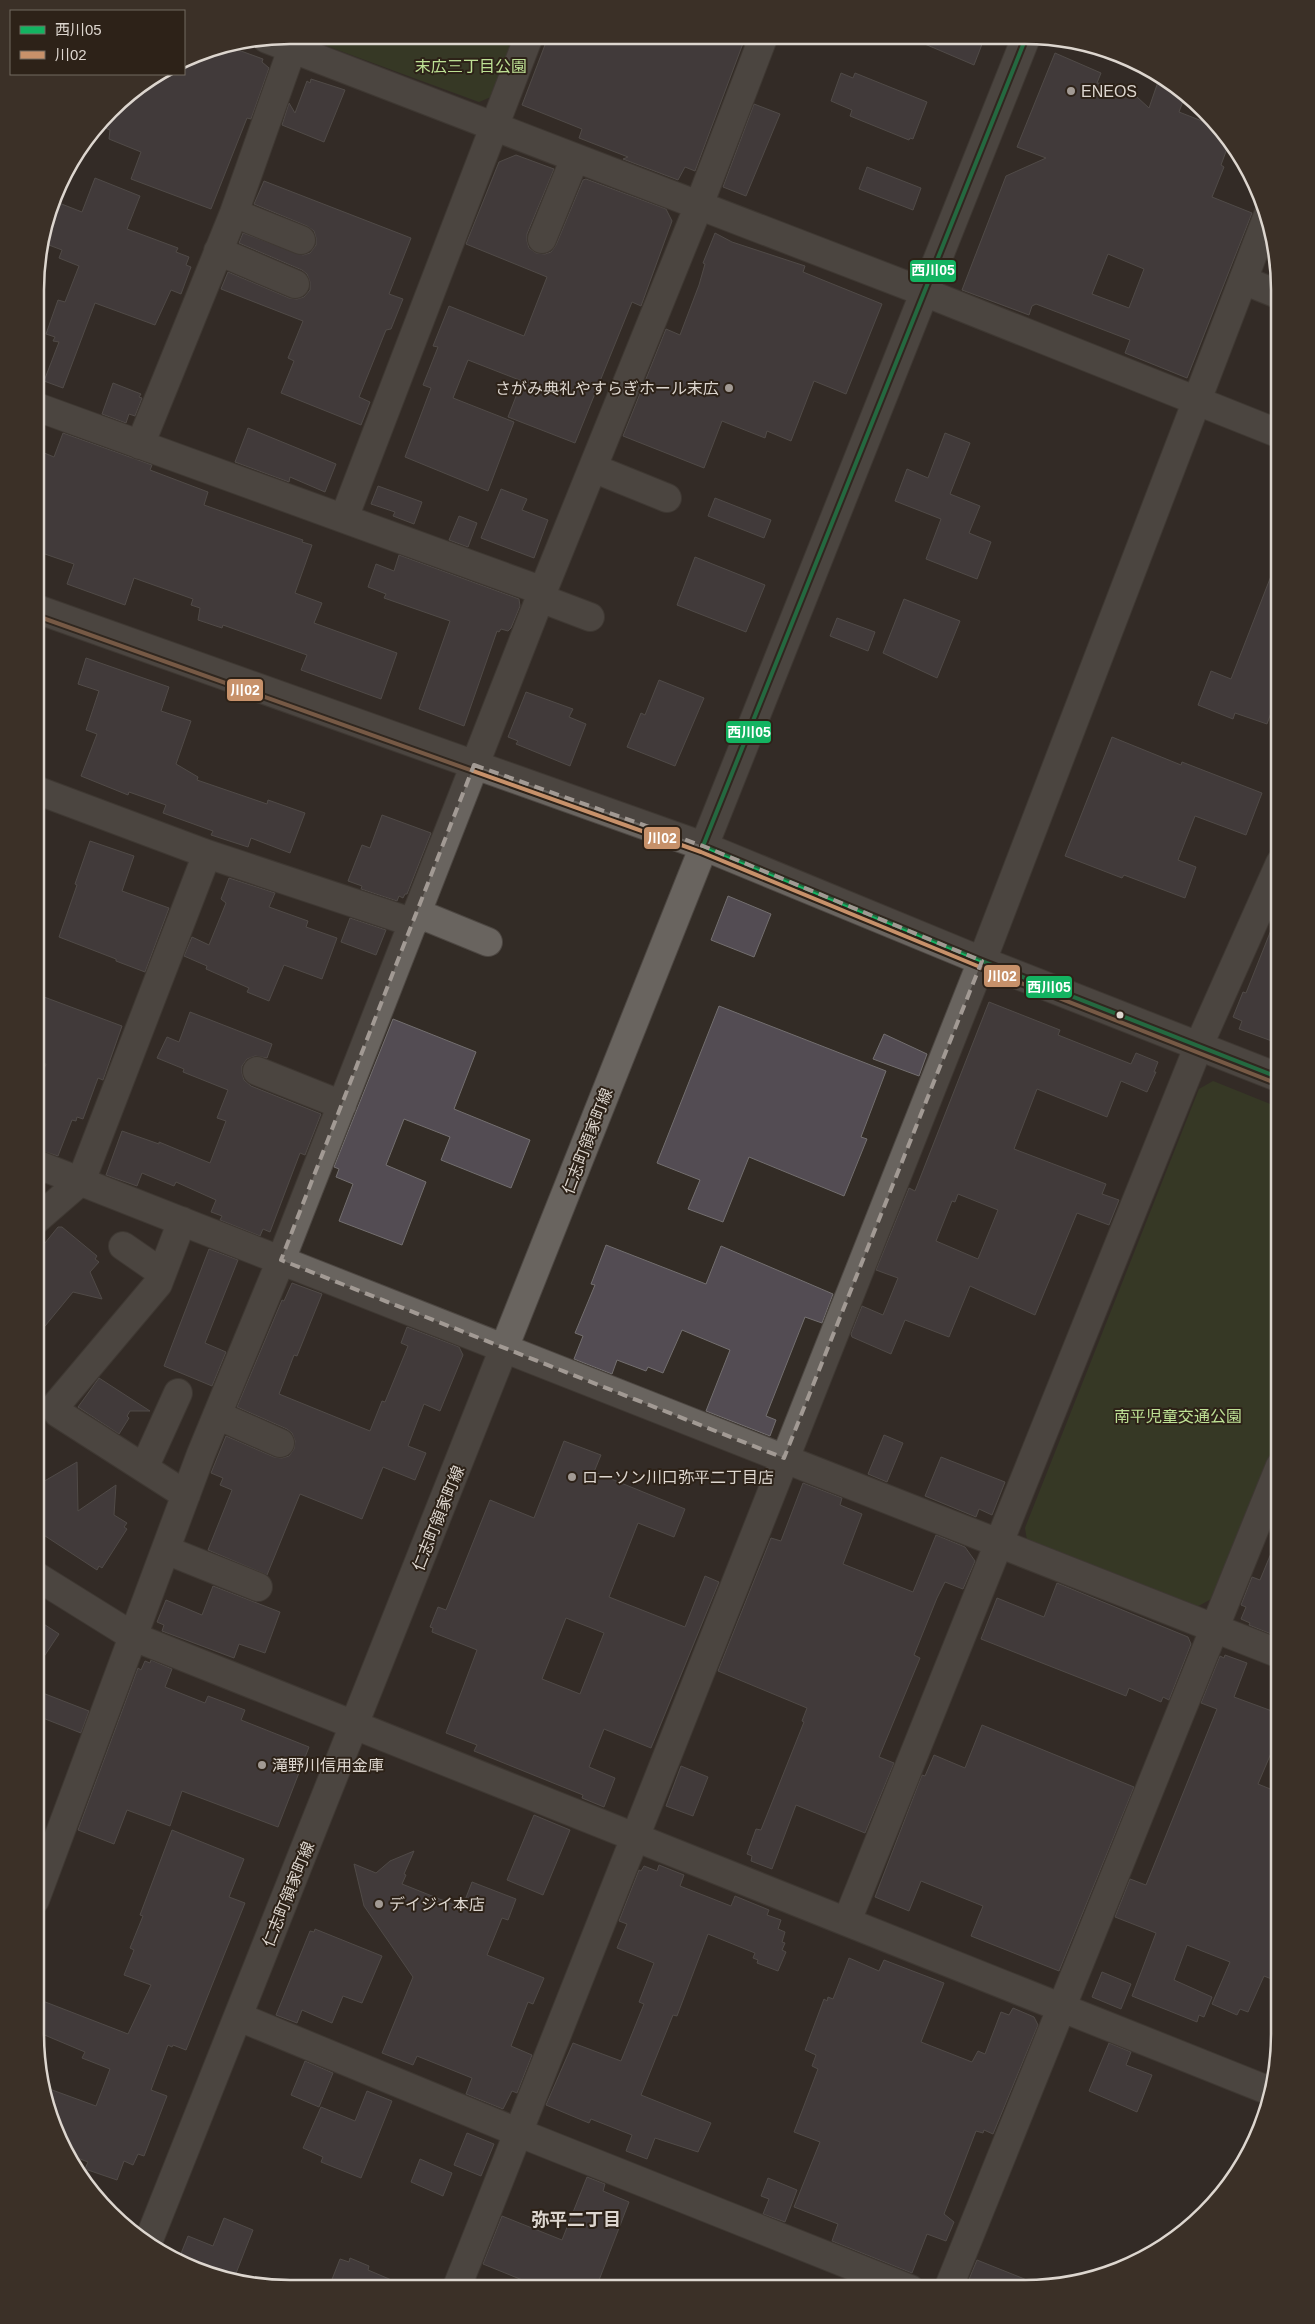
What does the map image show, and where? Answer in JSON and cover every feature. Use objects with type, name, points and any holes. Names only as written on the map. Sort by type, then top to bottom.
[{"type":"street","points":[[140,445],[234,213],[284,44]]},
{"type":"street","points":[[292,44],[493,127],[924,292],[1271,430]]},
{"type":"street","points":[[344,518],[526,44]]},
{"type":"street","points":[[44,1876],[217,1415],[281,1260],[474,765],[699,205],[761,44]]},
{"type":"street","name":"仁志町領家町線","points":[[150,2237],[1023,44]]},
{"type":"street","points":[[542,239],[574,158]]},
{"type":"street","points":[[234,213],[301,240]]},
{"type":"street","points":[[460,2280],[982,961],[1263,227]]},
{"type":"street","points":[[218,251],[295,284]]},
{"type":"street","points":[[1243,280],[1271,291]]},
{"type":"street","points":[[44,410],[344,518],[542,595],[590,617]]},
{"type":"street","points":[[593,468],[667,498]]},
{"type":"street","points":[[44,611],[703,846],[982,961],[1271,1074]]},
{"type":"street","points":[[44,793],[207,854],[488,942]]},
{"type":"street","points":[[44,1213],[81,1181],[207,854]]},
{"type":"street","points":[[847,1921],[1199,1045],[1271,882]]},
{"type":"street","points":[[256,1071],[342,1105]]},
{"type":"street","points":[[44,1167],[504,1350],[784,1458],[1271,1651]]},
{"type":"street","points":[[182,1221],[158,1284],[57,1404],[58,1413],[186,1495]]},
{"type":"street","points":[[123,1246],[162,1273]]},
{"type":"street","points":[[144,1468],[178,1393]]},
{"type":"street","points":[[217,1415],[280,1443]]},
{"type":"street","points":[[952,2280],[1271,1488]]},
{"type":"street","points":[[166,1550],[258,1587]]},
{"type":"street","points":[[44,1581],[134,1637],[636,1838],[1061,2005],[1265,2089]]},
{"type":"street","points":[[239,2016],[517,2132],[887,2280]]},
{"type":"highlighted area","points":[[474,765],[703,846],[982,961],[784,1458],[281,1260]]},
{"type":"green space","name":"末広三丁目公園","points":[[326,44],[513,44],[493,96],[479,102]]},
{"type":"green space","name":"南平児童交通公園","points":[[1213,1081],[1271,1104],[1271,1457],[1213,1598],[1193,1609],[1027,1540],[1025,1528],[1199,1089]]},
{"type":"building","points":[[545,44],[743,44],[695,171],[685,167],[678,180],[623,159],[628,157],[579,138],[582,129],[522,105]]},
{"type":"building","points":[[925,44],[982,44],[974,65]]},
{"type":"building","points":[[236,49],[263,59],[262,62],[269,68],[251,119],[247,118],[211,209],[131,179],[141,152],[109,139],[110,130],[104,128],[140,94],[170,75],[185,75],[185,67],[195,62]]},
{"type":"building","points":[[1055,53],[1101,73],[1097,83],[1125,86],[1149,108],[1158,83],[1183,101],[1179,112],[1205,122],[1227,149],[1221,165],[1224,167],[1212,197],[1252,213],[1187,378],[1125,353],[1130,340],[1036,304],[1032,306],[1029,315],[962,290],[1006,176],[1046,158],[1017,147]],"holes":[[[1108,254],[1144,269],[1129,308],[1092,294]]]},
{"type":"building","points":[[841,73],[853,78],[855,73],[927,102],[913,139],[910,138],[909,140],[850,116],[852,110],[831,101]]},
{"type":"building","points":[[311,79],[345,90],[324,142],[282,125],[289,103],[295,113],[307,81],[310,83]]},
{"type":"building","points":[[754,104],[780,114],[746,196],[723,187]]},
{"type":"building","points":[[516,155],[554,169],[527,234],[529,248],[536,253],[545,254],[551,252],[556,245],[583,180],[586,179],[666,209],[672,221],[641,306],[632,302],[575,443],[508,417],[522,381],[468,360],[453,398],[514,422],[488,491],[405,457],[431,388],[423,385],[438,347],[433,346],[449,306],[524,336],[547,277],[466,244],[499,162]]},
{"type":"building","points":[[867,167],[921,188],[913,210],[859,189]]},
{"type":"building","points":[[95,178],[140,196],[127,229],[178,248],[176,252],[189,257],[186,265],[191,267],[181,294],[171,290],[155,325],[95,303],[63,388],[44,381],[59,342],[53,341],[55,337],[46,334],[58,300],[65,302],[79,266],[59,258],[62,250],[48,244],[59,203],[82,212]]},
{"type":"building","points":[[264,181],[411,238],[389,294],[403,299],[391,329],[386,330],[359,397],[370,402],[361,425],[281,393],[294,361],[288,358],[303,321],[221,289],[228,272],[289,298],[297,299],[304,297],[310,290],[307,274],[302,270],[239,243],[243,233],[303,255],[310,253],[316,245],[314,231],[307,226],[254,204]]},
{"type":"building","points":[[715,233],[732,242],[805,266],[803,272],[882,304],[846,394],[814,381],[791,441],[767,431],[765,438],[722,421],[704,468],[623,436],[666,329],[680,335],[699,285],[705,264],[703,263]]},
{"type":"building","points":[[113,383],[141,394],[139,397],[142,398],[135,416],[129,414],[126,423],[102,414]]},
{"type":"building","points":[[248,428],[336,464],[325,492],[290,477],[289,482],[235,462]]},
{"type":"building","points":[[63,433],[152,465],[150,470],[208,492],[204,505],[303,540],[302,542],[312,545],[295,593],[322,603],[314,623],[397,653],[381,699],[301,670],[307,655],[223,625],[222,628],[198,620],[200,608],[191,605],[193,599],[134,578],[125,605],[67,584],[74,564],[44,554],[44,453],[54,457]]},
{"type":"building","points":[[945,433],[970,443],[950,494],[980,506],[969,533],[991,542],[977,579],[926,559],[941,519],[895,501],[907,469],[928,478]]},
{"type":"building","points":[[378,486],[422,502],[414,524],[393,516],[395,512],[371,504]]},
{"type":"building","points":[[501,489],[527,499],[522,510],[548,520],[534,558],[481,538]]},
{"type":"building","points":[[715,498],[771,520],[764,538],[708,516]]},
{"type":"building","points":[[459,516],[477,523],[468,547],[449,540]]},
{"type":"building","points":[[399,555],[519,599],[520,606],[511,628],[508,631],[501,629],[499,632],[497,631],[464,726],[419,709],[450,621],[384,598],[386,594],[368,587],[376,564],[394,571]]},
{"type":"building","points":[[695,557],[765,585],[746,632],[677,605]]},
{"type":"building","points":[[1271,576],[1271,713],[1267,724],[1235,713],[1233,719],[1198,705],[1211,671],[1231,679]]},
{"type":"building","points":[[904,599],[960,621],[937,678],[883,653]]},
{"type":"building","points":[[837,618],[875,632],[868,651],[830,636]]},
{"type":"building","points":[[86,658],[169,687],[161,711],[191,721],[176,764],[198,777],[197,780],[267,804],[268,800],[305,813],[290,853],[251,838],[248,847],[211,835],[213,831],[163,813],[166,805],[129,792],[128,795],[81,776],[97,734],[86,730],[99,691],[78,684]]},
{"type":"building","points":[[659,680],[704,698],[675,766],[627,747],[641,713],[645,715]]},
{"type":"building","points":[[526,692],[573,709],[569,717],[586,724],[570,766],[516,744],[518,741],[508,737]]},
{"type":"building","points":[[1112,737],[1181,765],[1182,762],[1262,793],[1246,835],[1195,816],[1178,860],[1196,867],[1185,898],[1124,875],[1122,878],[1065,856]]},
{"type":"building","points":[[382,815],[431,833],[407,894],[403,898],[399,896],[397,901],[361,889],[362,886],[348,881],[362,845],[370,848]]},
{"type":"building","points":[[90,841],[134,856],[122,891],[169,908],[145,972],[59,937]]},
{"type":"building","points":[[229,878],[275,893],[269,907],[308,921],[306,927],[337,938],[322,979],[284,965],[269,1001],[247,992],[249,988],[206,969],[207,966],[184,956],[192,937],[209,945],[226,903],[221,899]]},
{"type":"building","points":[[728,896],[771,914],[754,957],[711,940]]},
{"type":"building","points":[[350,918],[386,930],[376,955],[341,942]]},
{"type":"building","points":[[1271,930],[1271,1041],[1239,1029],[1242,1021],[1233,1017],[1243,992],[1246,993]]},
{"type":"building","points":[[44,997],[122,1026],[103,1080],[98,1078],[83,1119],[77,1117],[76,1121],[72,1120],[58,1156],[44,1152],[44,1069],[46,1064],[44,1064]]},
{"type":"building","points":[[989,1002],[1060,1030],[1058,1035],[1131,1064],[1136,1053],[1158,1062],[1154,1072],[1156,1072],[1147,1092],[1121,1081],[1107,1117],[1037,1089],[1014,1149],[1106,1184],[1102,1194],[1119,1200],[1109,1225],[1077,1213],[1035,1315],[970,1286],[949,1337],[905,1320],[891,1354],[852,1337],[851,1334],[862,1306],[883,1315],[898,1278],[876,1270],[909,1188],[915,1191]],"holes":[[[958,1194],[998,1210],[978,1259],[936,1241],[952,1201],[955,1202]]]},
{"type":"building","points":[[719,1006],[886,1071],[861,1137],[867,1139],[844,1196],[749,1157],[723,1222],[688,1209],[700,1180],[657,1163]]},
{"type":"building","points":[[190,1012],[272,1044],[267,1058],[255,1056],[247,1059],[242,1066],[244,1080],[251,1086],[321,1114],[305,1155],[300,1153],[270,1232],[263,1229],[260,1236],[220,1220],[222,1216],[211,1212],[216,1200],[176,1182],[174,1186],[142,1173],[137,1186],[106,1175],[122,1131],[159,1144],[159,1142],[210,1163],[226,1121],[217,1118],[228,1090],[183,1072],[184,1069],[157,1058],[167,1037],[179,1042]]},
{"type":"building","points":[[393,1019],[476,1052],[454,1109],[530,1140],[511,1188],[441,1160],[450,1137],[404,1119],[386,1165],[426,1182],[402,1245],[339,1221],[353,1184],[336,1177],[339,1169],[334,1167]]},
{"type":"building","points":[[884,1034],[927,1054],[919,1076],[873,1059]]},
{"type":"building","points":[[58,1227],[62,1227],[97,1256],[95,1259],[99,1262],[90,1272],[102,1299],[73,1292],[44,1327],[44,1244]]},
{"type":"building","points":[[606,1245],[706,1284],[721,1246],[833,1294],[822,1323],[805,1317],[766,1416],[776,1420],[770,1436],[706,1411],[730,1350],[682,1330],[663,1373],[648,1367],[646,1371],[617,1360],[612,1374],[574,1359],[583,1336],[575,1333],[595,1285],[591,1284]]},
{"type":"building","points":[[209,1249],[238,1260],[205,1343],[226,1352],[212,1386],[164,1366]]},
{"type":"building","points":[[292,1283],[322,1294],[297,1356],[294,1355],[279,1394],[370,1431],[382,1401],[385,1402],[408,1346],[401,1343],[407,1327],[459,1347],[463,1355],[440,1411],[424,1404],[408,1446],[426,1453],[415,1480],[383,1467],[362,1519],[300,1494],[267,1575],[208,1550],[232,1490],[220,1485],[223,1478],[211,1473],[226,1436],[274,1457],[282,1458],[289,1456],[294,1449],[295,1441],[292,1433],[287,1429],[237,1407],[282,1300],[284,1301]]},
{"type":"building","points":[[99,1378],[150,1411],[130,1411],[127,1416],[129,1418],[119,1434],[78,1407]]},
{"type":"building","points":[[884,1435],[903,1443],[887,1482],[868,1474]]},
{"type":"building","points":[[564,1441],[601,1455],[594,1472],[685,1509],[674,1537],[638,1523],[609,1597],[685,1627],[705,1576],[719,1582],[651,1748],[604,1729],[589,1767],[615,1778],[604,1807],[582,1798],[583,1795],[474,1751],[477,1745],[446,1733],[477,1650],[432,1632],[433,1628],[430,1627],[438,1607],[446,1610],[490,1500],[534,1518]],"holes":[[[566,1618],[604,1633],[580,1694],[542,1679]]]},
{"type":"building","points":[[941,1457],[1005,1482],[992,1515],[979,1509],[976,1517],[925,1496]]},
{"type":"building","points":[[77,1462],[78,1511],[116,1485],[114,1515],[127,1523],[124,1527],[127,1529],[102,1568],[99,1566],[97,1570],[44,1535],[44,1481]]},
{"type":"building","points":[[803,1483],[842,1498],[840,1505],[862,1514],[843,1564],[913,1592],[936,1535],[965,1547],[975,1561],[963,1589],[945,1582],[937,1598],[914,1655],[920,1658],[879,1757],[894,1763],[865,1833],[796,1805],[772,1869],[751,1861],[752,1856],[747,1854],[756,1829],[761,1830],[804,1722],[802,1721],[807,1708],[718,1671],[771,1538],[781,1541]]},
{"type":"building","points":[[1271,1553],[1271,1634],[1249,1625],[1250,1623],[1241,1619],[1246,1607],[1241,1605],[1252,1577],[1260,1580]]},
{"type":"building","points":[[1057,1583],[1188,1637],[1191,1644],[1169,1700],[1163,1697],[1161,1702],[1129,1688],[1126,1696],[981,1639],[997,1598],[1044,1617]]},
{"type":"building","points":[[213,1586],[280,1612],[265,1653],[239,1644],[234,1658],[162,1631],[164,1625],[157,1622],[166,1600],[202,1615]]},
{"type":"building","points":[[44,1624],[59,1634],[44,1656]]},
{"type":"building","points":[[1225,1655],[1247,1663],[1234,1697],[1271,1711],[1271,1753],[1258,1784],[1271,1789],[1271,1979],[1264,1976],[1248,2012],[1240,2009],[1237,2015],[1212,2004],[1230,1962],[1187,1945],[1174,1980],[1212,1997],[1204,2017],[1199,2015],[1197,2022],[1132,1996],[1156,1933],[1115,1917],[1130,1879],[1146,1885],[1217,1709],[1201,1703],[1220,1656],[1224,1658]]},
{"type":"building","points":[[151,1660],[172,1669],[165,1687],[205,1703],[208,1696],[245,1710],[241,1720],[309,1747],[278,1827],[182,1791],[170,1826],[127,1810],[114,1844],[78,1830],[138,1668],[141,1670],[145,1661],[150,1663]]},
{"type":"building","points":[[44,1694],[89,1711],[81,1733],[44,1719]]},
{"type":"building","points":[[982,1725],[1134,1787],[1059,1971],[971,1936],[983,1906],[921,1881],[909,1911],[875,1897],[922,1775],[925,1776],[934,1755],[965,1768]]},
{"type":"building","points":[[681,1766],[708,1777],[693,1816],[666,1806]]},
{"type":"building","points":[[534,1815],[570,1830],[543,1895],[507,1880]]},
{"type":"building","points":[[172,1830],[244,1859],[229,1897],[245,1903],[186,2050],[168,2045],[151,2090],[167,2096],[144,2156],[138,2154],[133,2165],[124,2161],[117,2180],[85,2169],[88,2162],[77,2158],[69,2143],[62,2129],[50,2089],[96,2106],[110,2069],[82,2058],[85,2052],[44,2035],[44,2001],[128,2034],[151,1985],[124,1975],[134,1950],[130,1948],[143,1916],[140,1915]]},
{"type":"building","points":[[414,1851],[404,1874],[406,1875],[402,1884],[462,1908],[472,1882],[516,1899],[508,1920],[502,1918],[487,1955],[544,1978],[533,2004],[528,2002],[511,2046],[532,2055],[517,2093],[512,2091],[503,2109],[466,2094],[472,2078],[417,2056],[413,2065],[382,2053],[413,1977],[364,1906],[354,1864],[376,1873],[390,1861]]},
{"type":"building","points":[[659,1865],[684,1875],[680,1886],[731,1906],[735,1896],[769,1910],[767,1915],[781,1920],[778,1929],[785,1932],[782,1942],[785,1943],[782,1950],[786,1952],[778,1971],[757,1963],[758,1960],[753,1958],[755,1953],[708,1934],[677,2016],[673,2015],[641,2095],[711,2123],[698,2152],[655,2138],[647,2159],[626,2151],[632,2135],[591,2119],[589,2123],[546,2105],[573,2043],[621,2061],[644,2004],[639,2002],[654,1963],[617,1948],[627,1924],[619,1921],[639,1870],[641,1871],[644,1866],[657,1871]]},
{"type":"building","points":[[315,1929],[382,1956],[362,2003],[343,1996],[332,2023],[302,2010],[297,2023],[276,2015],[310,1931],[314,1932]]},
{"type":"building","points":[[849,1958],[879,1971],[884,1960],[944,1983],[921,2042],[972,2062],[978,2051],[985,2054],[1001,2012],[1009,2015],[1013,2008],[1034,2017],[1038,2025],[993,2134],[984,2130],[983,2133],[976,2131],[944,2214],[954,2222],[946,2241],[927,2234],[912,2273],[832,2241],[838,2224],[794,2207],[820,2142],[794,2132],[818,2069],[812,2066],[816,2055],[805,2050],[824,1999],[827,2001],[828,1997],[833,1999]]},
{"type":"building","points":[[1102,1972],[1131,1984],[1121,2009],[1092,1997]]},
{"type":"building","points":[[1109,2043],[1131,2052],[1126,2065],[1152,2075],[1137,2112],[1089,2091]]},
{"type":"building","points":[[305,2061],[333,2073],[319,2107],[291,2095]]},
{"type":"building","points":[[367,2091],[392,2101],[361,2178],[321,2162],[323,2157],[303,2148],[321,2107],[355,2121]]},
{"type":"building","points":[[467,2133],[494,2144],[481,2176],[454,2165]]},
{"type":"building","points":[[420,2159],[452,2173],[443,2196],[411,2182]]},
{"type":"building","points":[[587,2177],[605,2184],[603,2191],[629,2202],[599,2280],[522,2280],[483,2264],[502,2216],[562,2240]]},
{"type":"building","points":[[768,2178],[797,2190],[785,2222],[763,2214],[769,2199],[761,2196]]},
{"type":"building","points":[[224,2218],[253,2230],[236,2275],[195,2262],[181,2255],[188,2236],[213,2246]]},
{"type":"building","points":[[350,2258],[369,2266],[368,2270],[392,2280],[332,2280],[340,2259],[349,2262]]},
{"type":"building","points":[[977,2260],[1027,2280],[1026,2280],[969,2280]]},
{"type":"transit line","name":"西川05","points":[[1023,44],[703,846],[982,961],[1271,1074]]},
{"type":"transit line","name":"川02","points":[[44,618],[701,852],[980,967],[1271,1081]]},
{"type":"place","name":"ENEOS","points":[[1071,91]]},
{"type":"place","name":"さがみ典礼やすらぎホール末広","points":[[729,388]]},
{"type":"place","name":"ローソン川口弥平二丁目店","points":[[572,1477]]},
{"type":"place","name":"滝野川信用金庫","points":[[262,1765]]},
{"type":"place","name":"デイジイ本店","points":[[379,1904]]},
{"type":"district","name":"弥平二丁目","points":[[576,2220]]}]
